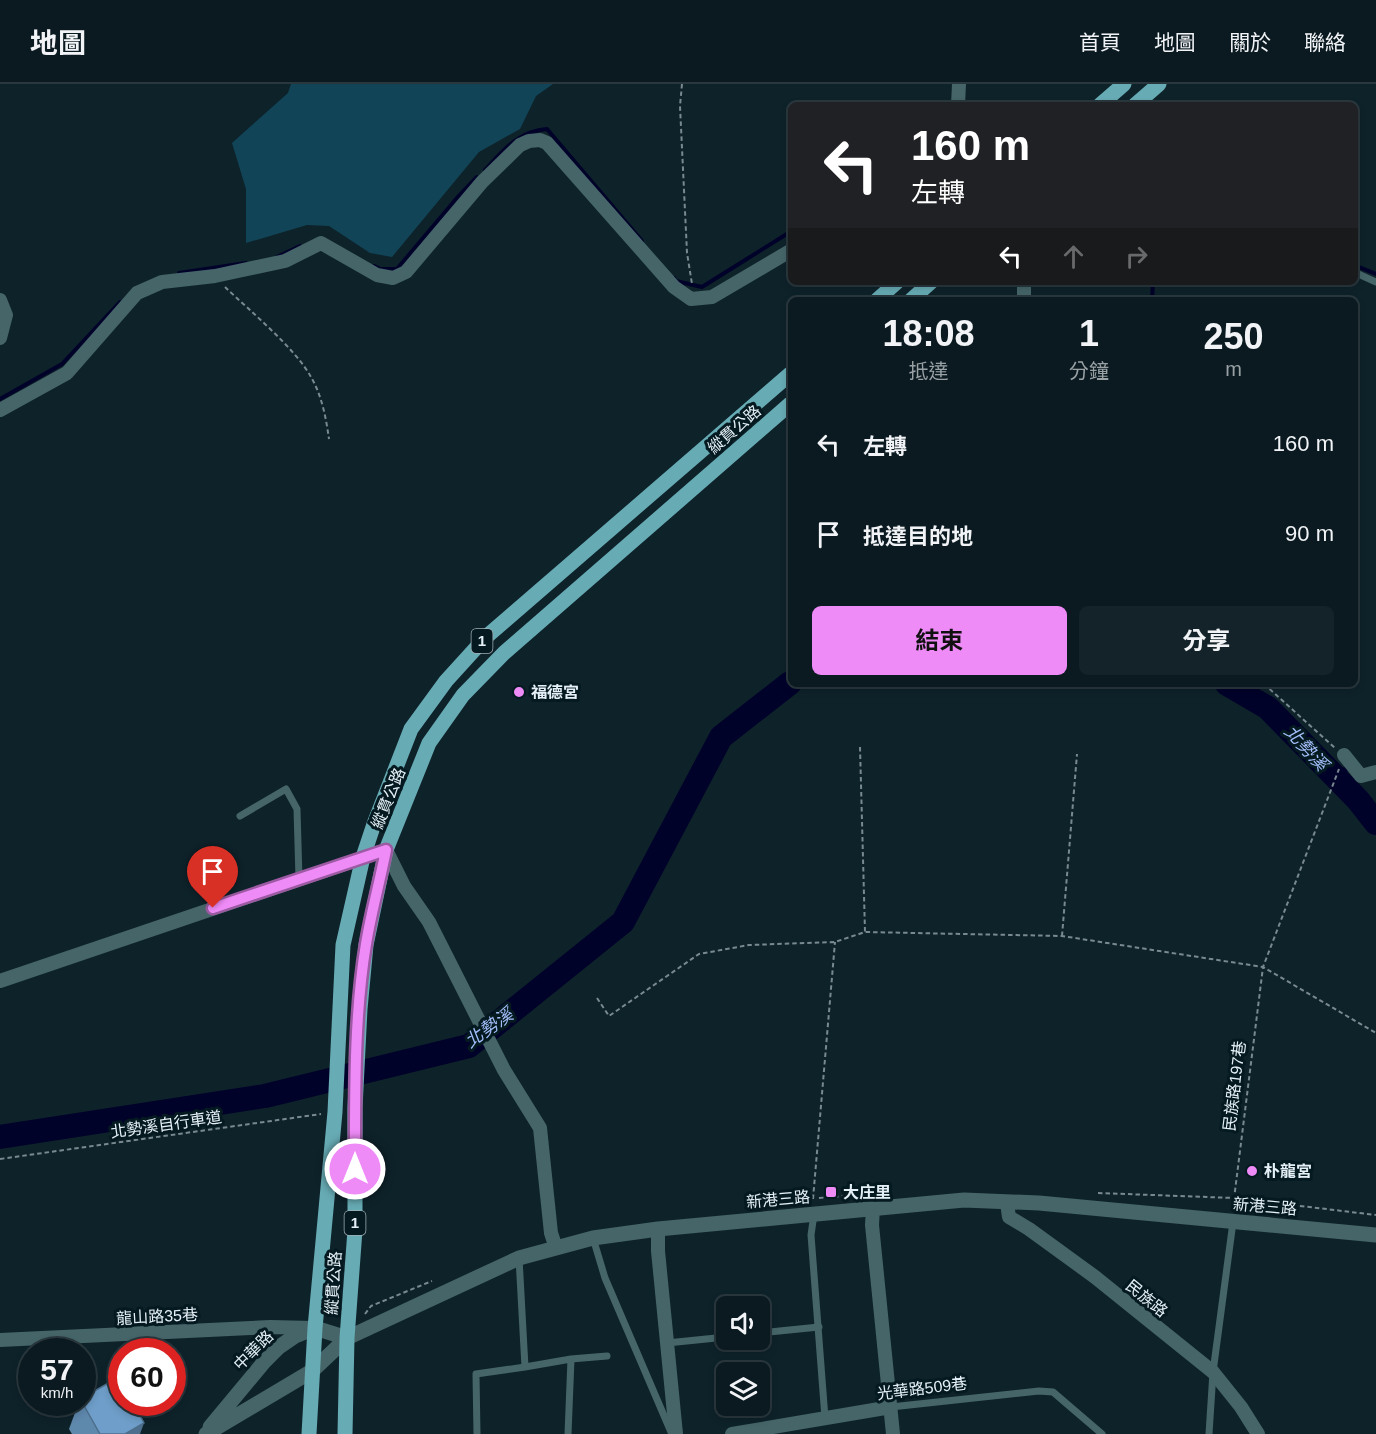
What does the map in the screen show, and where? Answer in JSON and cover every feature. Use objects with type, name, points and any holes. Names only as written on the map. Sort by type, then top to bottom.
[{"type":"main road","points":[[1103,102],[1124,84]]},
{"type":"main road","points":[[1138,102],[1159,84]]},
{"type":"main road","points":[[880,297],[894,285]]},
{"type":"main road","points":[[914,297],[928,285]]},
{"type":"main road","name":"縱貫公路","points":[[309,1434],[315,1328],[335,1112],[343,945],[363,857],[411,729],[446,681],[486,637],[788,376]]},
{"type":"main road","name":"縱貫公路","points":[[345,1434],[346,1338],[355,1230],[355,1108],[366,945],[386,850],[429,743],[463,695],[504,653],[788,406]]},
{"type":"street","points":[[958,102],[959,84]]},
{"type":"street","points":[[0,410],[67,373],[137,293],[162,282],[215,276],[285,261],[321,243],[377,275],[393,278],[406,272],[482,182],[520,145],[529,141],[540,140],[547,143],[674,287],[691,299],[712,297],[788,252]]},
{"type":"street","points":[[0,300],[6,315],[0,338]]},
{"type":"street","points":[[1352,764],[1361,776],[1376,772]]},
{"type":"street","points":[[0,981],[386,850],[404,886],[429,922],[504,1071],[540,1128],[551,1233],[556,1248]]},
{"type":"street","name":"新港三路","points":[[312,1371],[346,1338],[519,1258],[593,1238],[658,1229],[964,1200],[1039,1203],[1376,1234]]},
{"type":"street","name":"民族路","points":[[1006,1203],[1009,1217],[1095,1277],[1213,1372],[1241,1407],[1258,1434]]},
{"type":"street","points":[[873,1207],[872,1225],[893,1434]]},
{"type":"street","points":[[658,1229],[674,1434]]},
{"type":"street","name":"龍山路35巷","points":[[0,1340],[258,1328],[315,1328]]},
{"type":"street","points":[[315,1328],[346,1338]]},
{"type":"street","name":"中華路","points":[[205,1434],[257,1370],[279,1347],[315,1328]]},
{"type":"street","name":"中華路","points":[[205,1434],[312,1371]]},
{"type":"street","name":"光華路509巷","points":[[732,1434],[891,1407]]},
{"type":"lane","points":[[1358,274],[1376,282]]},
{"type":"lane","points":[[240,816],[286,789],[297,809],[299,879]]},
{"type":"lane","points":[[814,1214],[811,1235],[825,1418]]},
{"type":"lane","points":[[1209,1434],[1213,1372],[1233,1222]]},
{"type":"lane","points":[[593,1238],[605,1278],[674,1434]]},
{"type":"lane","points":[[519,1258],[525,1367]]},
{"type":"lane","points":[[770,1332],[819,1327]]},
{"type":"lane","points":[[667,1343],[716,1338]]},
{"type":"lane","points":[[477,1434],[476,1374],[571,1359],[607,1356]]},
{"type":"lane","points":[[568,1434],[571,1359]]},
{"type":"lane","name":"光華路509巷","points":[[891,1407],[1039,1391],[1053,1392],[1102,1434]]},
{"type":"path","points":[[682,84],[680,106],[687,253],[693,278]]},
{"type":"path","points":[[215,276],[293,353],[311,377],[325,412],[329,439]]},
{"type":"path","points":[[1267,687],[1352,764]]},
{"type":"path","points":[[860,747],[866,932]]},
{"type":"path","points":[[1062,936],[1077,754]]},
{"type":"path","name":"民族路197巷","points":[[1233,1222],[1234,1198],[1263,967],[1326,804],[1352,764]]},
{"type":"path","points":[[597,998],[609,1016],[699,954],[749,945],[835,942],[866,932],[1062,936],[1263,967],[1376,1033]]},
{"type":"path","points":[[814,1214],[835,942]]},
{"type":"path","name":"北勢溪自行車道","points":[[0,1159],[335,1112]]},
{"type":"shaded area","points":[[291,84],[553,84],[536,96],[520,129],[479,152],[392,257],[370,253],[329,226],[307,225],[246,243],[246,189],[232,143],[288,93]]},
{"type":"building","points":[[108,1383],[108,1416],[140,1416],[144,1423],[125,1434],[100,1434],[90,1416],[96,1416],[96,1390]]},
{"type":"waterway","points":[[485,170],[519,138],[547,129],[642,241]]},
{"type":"waterway","points":[[374,266],[380,269],[397,269],[477,177]]},
{"type":"waterway","points":[[674,278],[676,281],[702,287],[788,233]]},
{"type":"waterway","points":[[277,257],[300,246]]},
{"type":"waterway","points":[[179,273],[246,263]]},
{"type":"waterway","points":[[1358,267],[1376,274]]},
{"type":"waterway","points":[[1152,297],[1153,285]]},
{"type":"waterway","points":[[0,399],[62,364],[120,302]]},
{"type":"waterway","name":"北勢溪","points":[[0,1137],[265,1096],[469,1046],[623,922],[721,737],[788,685]]},
{"type":"waterway","name":"北勢溪","points":[[1232,687],[1268,708],[1358,800],[1376,823]]},
{"type":"waterway","points":[[1329,770],[1351,769]]},
{"type":"place","name":"福德宮","points":[[519,692]]},
{"type":"place","name":"朴龍宮","points":[[1252,1171]]},
{"type":"place","name":"大庄里","points":[[831,1192]]},
{"type":"route","points":[[213,908],[386,850],[366,945],[355,1108],[355,1169]]}]
